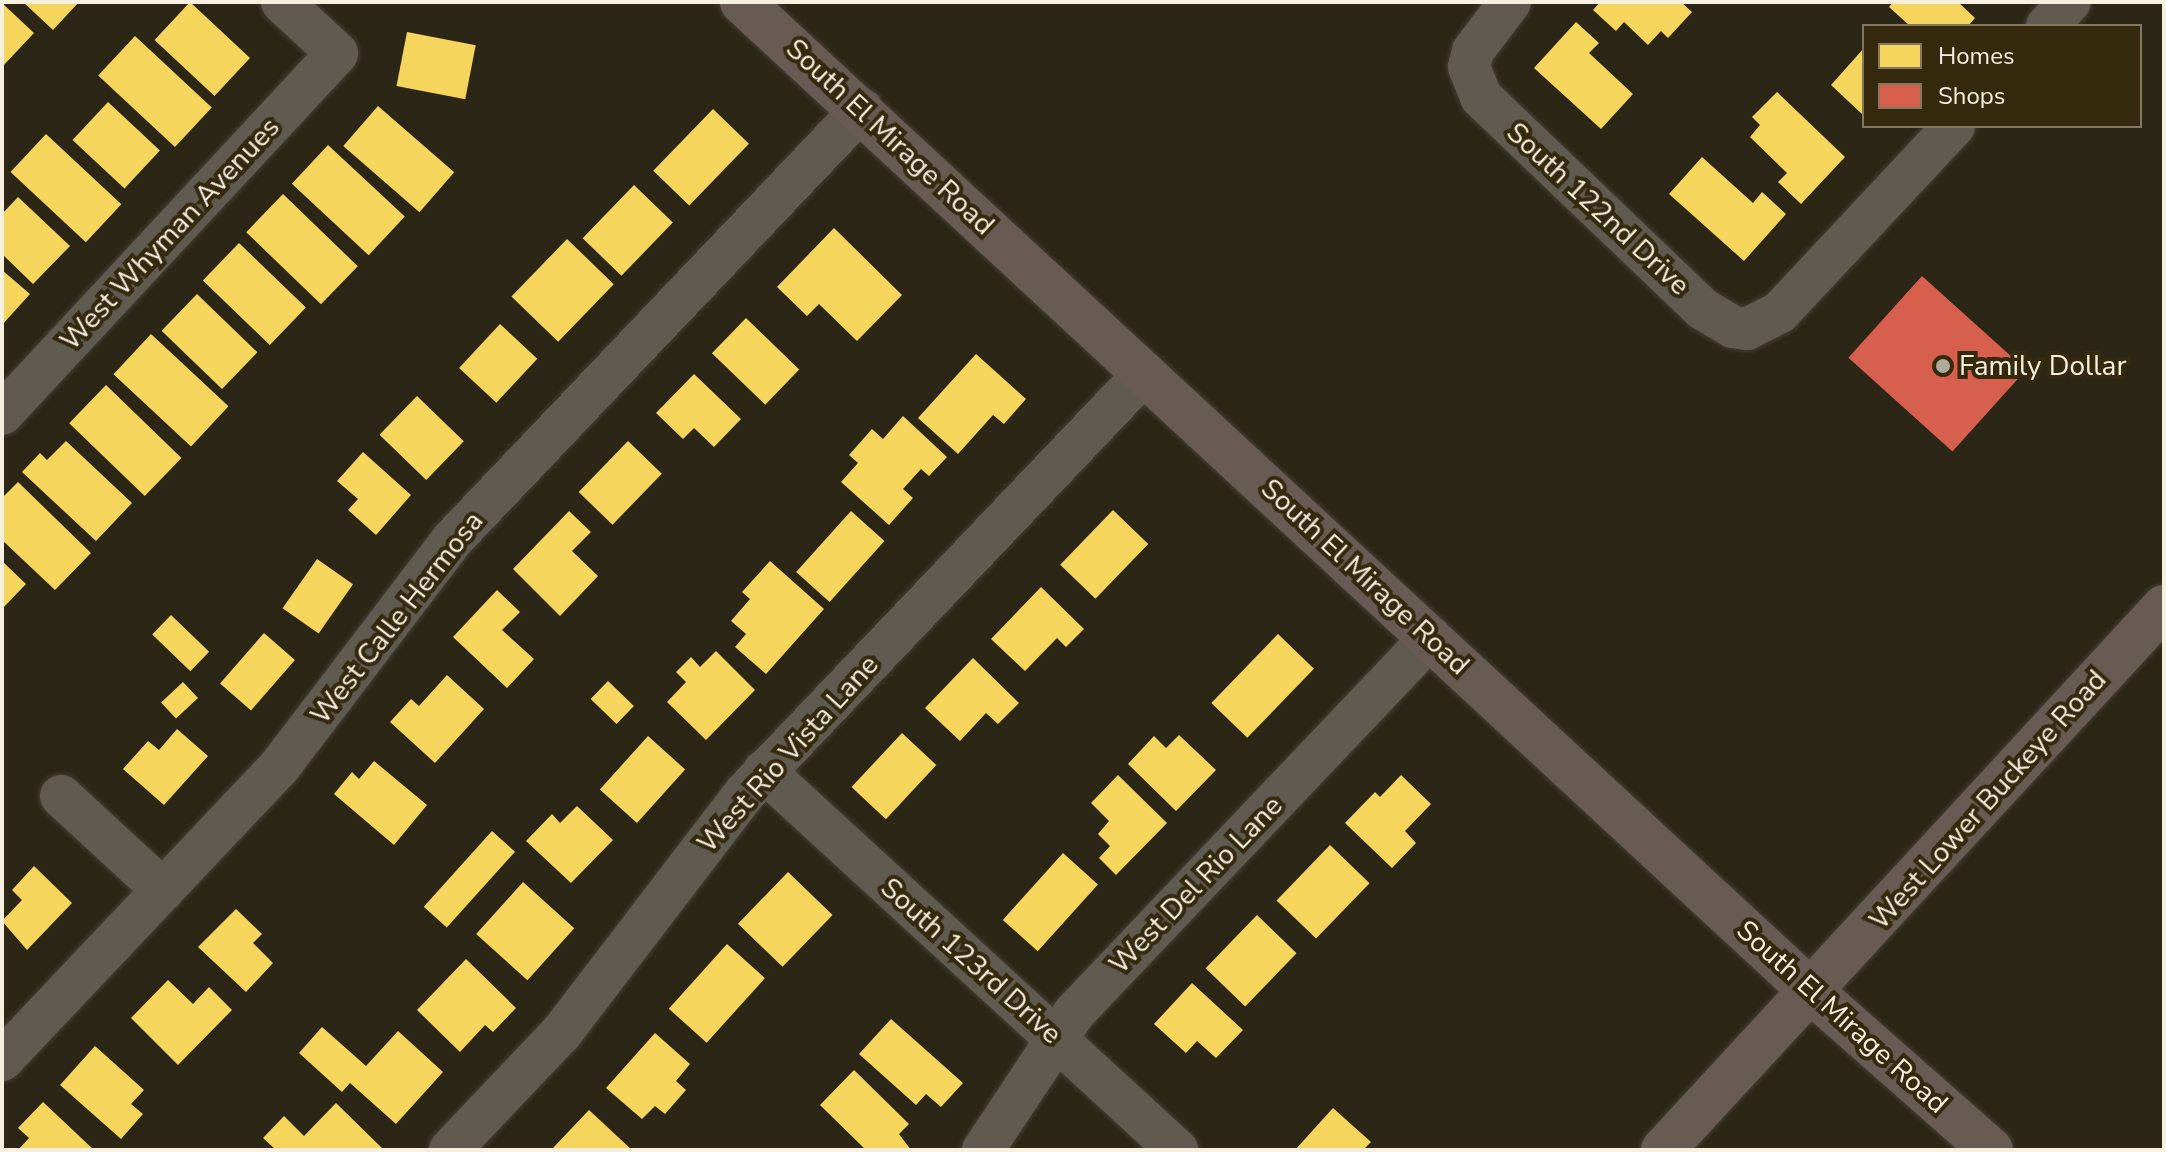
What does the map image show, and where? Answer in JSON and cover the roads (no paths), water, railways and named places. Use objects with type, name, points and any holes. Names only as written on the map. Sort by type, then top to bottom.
[{"type":"main road","name":"South El Mirage Road","points":[[742,2],[862,109],[1813,993],[1991,1150]]},
{"type":"main road","name":"West Lower Buckeye Road","points":[[1663,1150],[1813,993],[2164,607]]},
{"type":"street","name":"West Whyman Avenues","points":[[2,414],[337,53],[282,2]]},
{"type":"street","name":"South 122nd Drive","points":[[1510,2],[1481,36],[1469,67],[1473,83],[1495,112],[1703,309],[1733,327],[1747,329],[1764,323],[1792,301],[1952,128]]},
{"type":"street","points":[[2049,24],[2069,2]]},
{"type":"street","name":"West Calle Hermosa","points":[[2,1060],[295,748],[453,539],[862,109]]},
{"type":"street","name":"West Rio Vista Lane","points":[[450,1150],[562,1032],[764,771],[1145,373]]},
{"type":"street","name":"West Del Rio Lane","points":[[983,1150],[1054,1037],[1431,637]]},
{"type":"street","name":"South 123rd Drive","points":[[764,771],[1177,1150]]},
{"type":"street","points":[[61,796],[163,890]]},
{"type":"place","name":"Family Dollar","points":[[1943,366]]}]
